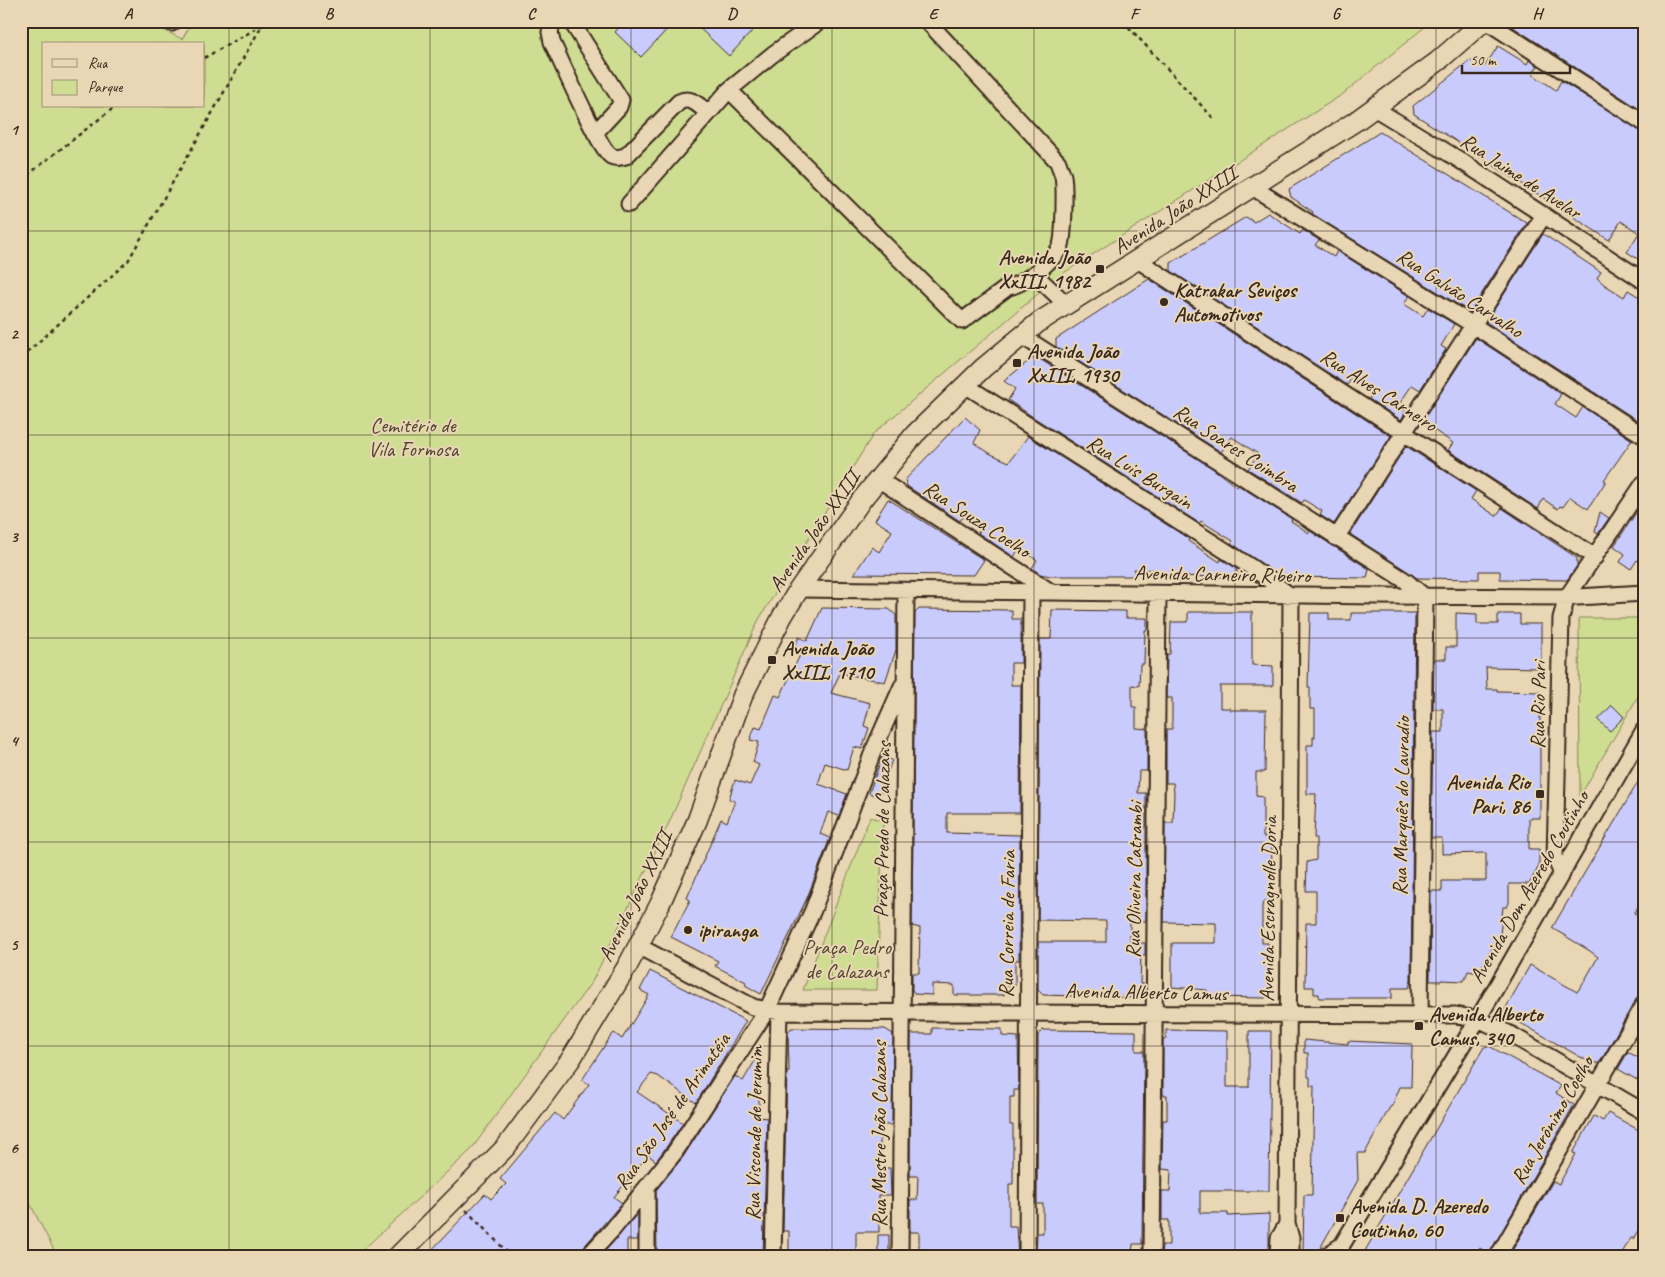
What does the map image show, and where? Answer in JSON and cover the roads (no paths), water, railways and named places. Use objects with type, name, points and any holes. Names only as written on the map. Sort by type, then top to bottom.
[{"type":"main road","name":"Avenida João XXIII","points":[[398,1256],[456,1201],[506,1147],[571,1059],[638,946],[697,821],[743,696],[778,625],[799,588],[878,479],[915,434],[965,385],[1022,336],[1066,304],[1139,261],[1374,108],[1437,62],[1485,21]]},
{"type":"street","points":[[553,21],[550,32],[552,42],[595,132],[610,156],[617,158],[626,156],[679,102],[690,100],[707,112]]},
{"type":"street","points":[[571,21],[621,100],[619,107],[595,132]]},
{"type":"street","points":[[629,204],[707,112],[729,90],[773,54],[820,21]]},
{"type":"street","points":[[729,90],[962,321],[1008,287],[1016,286],[1034,274],[1056,254],[1062,244],[1063,176],[1058,162],[927,21]]},
{"type":"street","points":[[1485,21],[1644,123]]},
{"type":"street","name":"Rua Jaime de Avelar","points":[[1374,108],[1544,215],[1644,281]]},
{"type":"street","name":"Rua Galvão Carvalho","points":[[1252,187],[1473,325],[1644,436]]},
{"type":"street","points":[[1336,538],[1544,215]]},
{"type":"street","name":"Rua Alves Carneiro","points":[[1139,261],[1595,557]]},
{"type":"street","points":[[1034,274],[1066,304]]},
{"type":"street","name":"Rua Soares Coimbra","points":[[1022,336],[1406,581],[1425,597]]},
{"type":"street","name":"Rua Luis Burgain","points":[[965,385],[1251,567],[1291,596]]},
{"type":"street","name":"Rua Souza Coelho","points":[[878,479],[1053,593]]},
{"type":"street","points":[[1567,597],[1644,483]]},
{"type":"street","name":"Avenida Carneiro Ribeiro","points":[[799,588],[1031,593],[1425,597],[1567,597],[1644,593]]},
{"type":"street","points":[[773,1011],[874,749],[905,679],[906,591]]},
{"type":"street","name":"Rua Correia de Faria","points":[[1027,1256],[1031,593]]},
{"type":"street","name":"Rua Oliveira Catrambi","points":[[1152,1256],[1158,594]]},
{"type":"street","name":"Avenida Escragnolle Doria","points":[[1291,596],[1287,1224],[1291,1238],[1291,1256]]},
{"type":"street","name":"Rua Marquês do Lavradio","points":[[1420,1015],[1425,597]]},
{"type":"street","name":"Rua Rio Pari","points":[[1562,874],[1555,858],[1561,618],[1567,597]]},
{"type":"street","name":"Praça Predo de Calazans","points":[[901,1012],[905,679]]},
{"type":"street","name":"Avenida Dom Azeredo Coutinho","points":[[1326,1256],[1341,1250],[1478,1019],[1644,730]]},
{"type":"street","name":"Avenida Alberto Camus","points":[[638,946],[753,1007],[773,1011],[1455,1015],[1478,1019],[1512,1035],[1644,1112]]},
{"type":"street","name":"Rua Jerônimo Coelho","points":[[1498,1256],[1644,1005]]},
{"type":"street","name":"Rua São José de Arimatéia","points":[[588,1256],[647,1187],[773,1011]]},
{"type":"street","name":"Rua Visconde de Jerumim","points":[[773,1011],[773,1256]]},
{"type":"street","name":"Rua Mestre João Calazans","points":[[900,1256],[901,1012]]},
{"type":"street","points":[[647,1187],[647,1256]]},
{"type":"street","name":"Avenida Escragnolle Doria","points":[[1278,1256],[1278,1238],[1287,1224]]},
{"type":"place","name":"Avenida João XxIII, 1982","points":[[1100,269]]},
{"type":"place","name":"Katrakar Seviços Automotivos","points":[[1164,302]]},
{"type":"place","name":"Avenida João XxIII, 1930","points":[[1017,363]]},
{"type":"place","name":"Avenida João XxIII, 1710","points":[[772,660]]},
{"type":"place","name":"Avenida Rio Pari, 86","points":[[1540,794]]},
{"type":"place","name":"ipiranga","points":[[688,930]]},
{"type":"place","name":"Avenida Alberto Camus, 340","points":[[1419,1026]]},
{"type":"place","name":"Avenida D. Azeredo Coutinho, 60","points":[[1340,1218]]},
{"type":"park label","name":"Cemitério de Vila Formosa","points":[[413,437]]},
{"type":"park label","name":"Praça Pedro de Calazans","points":[[847,959]]}]
